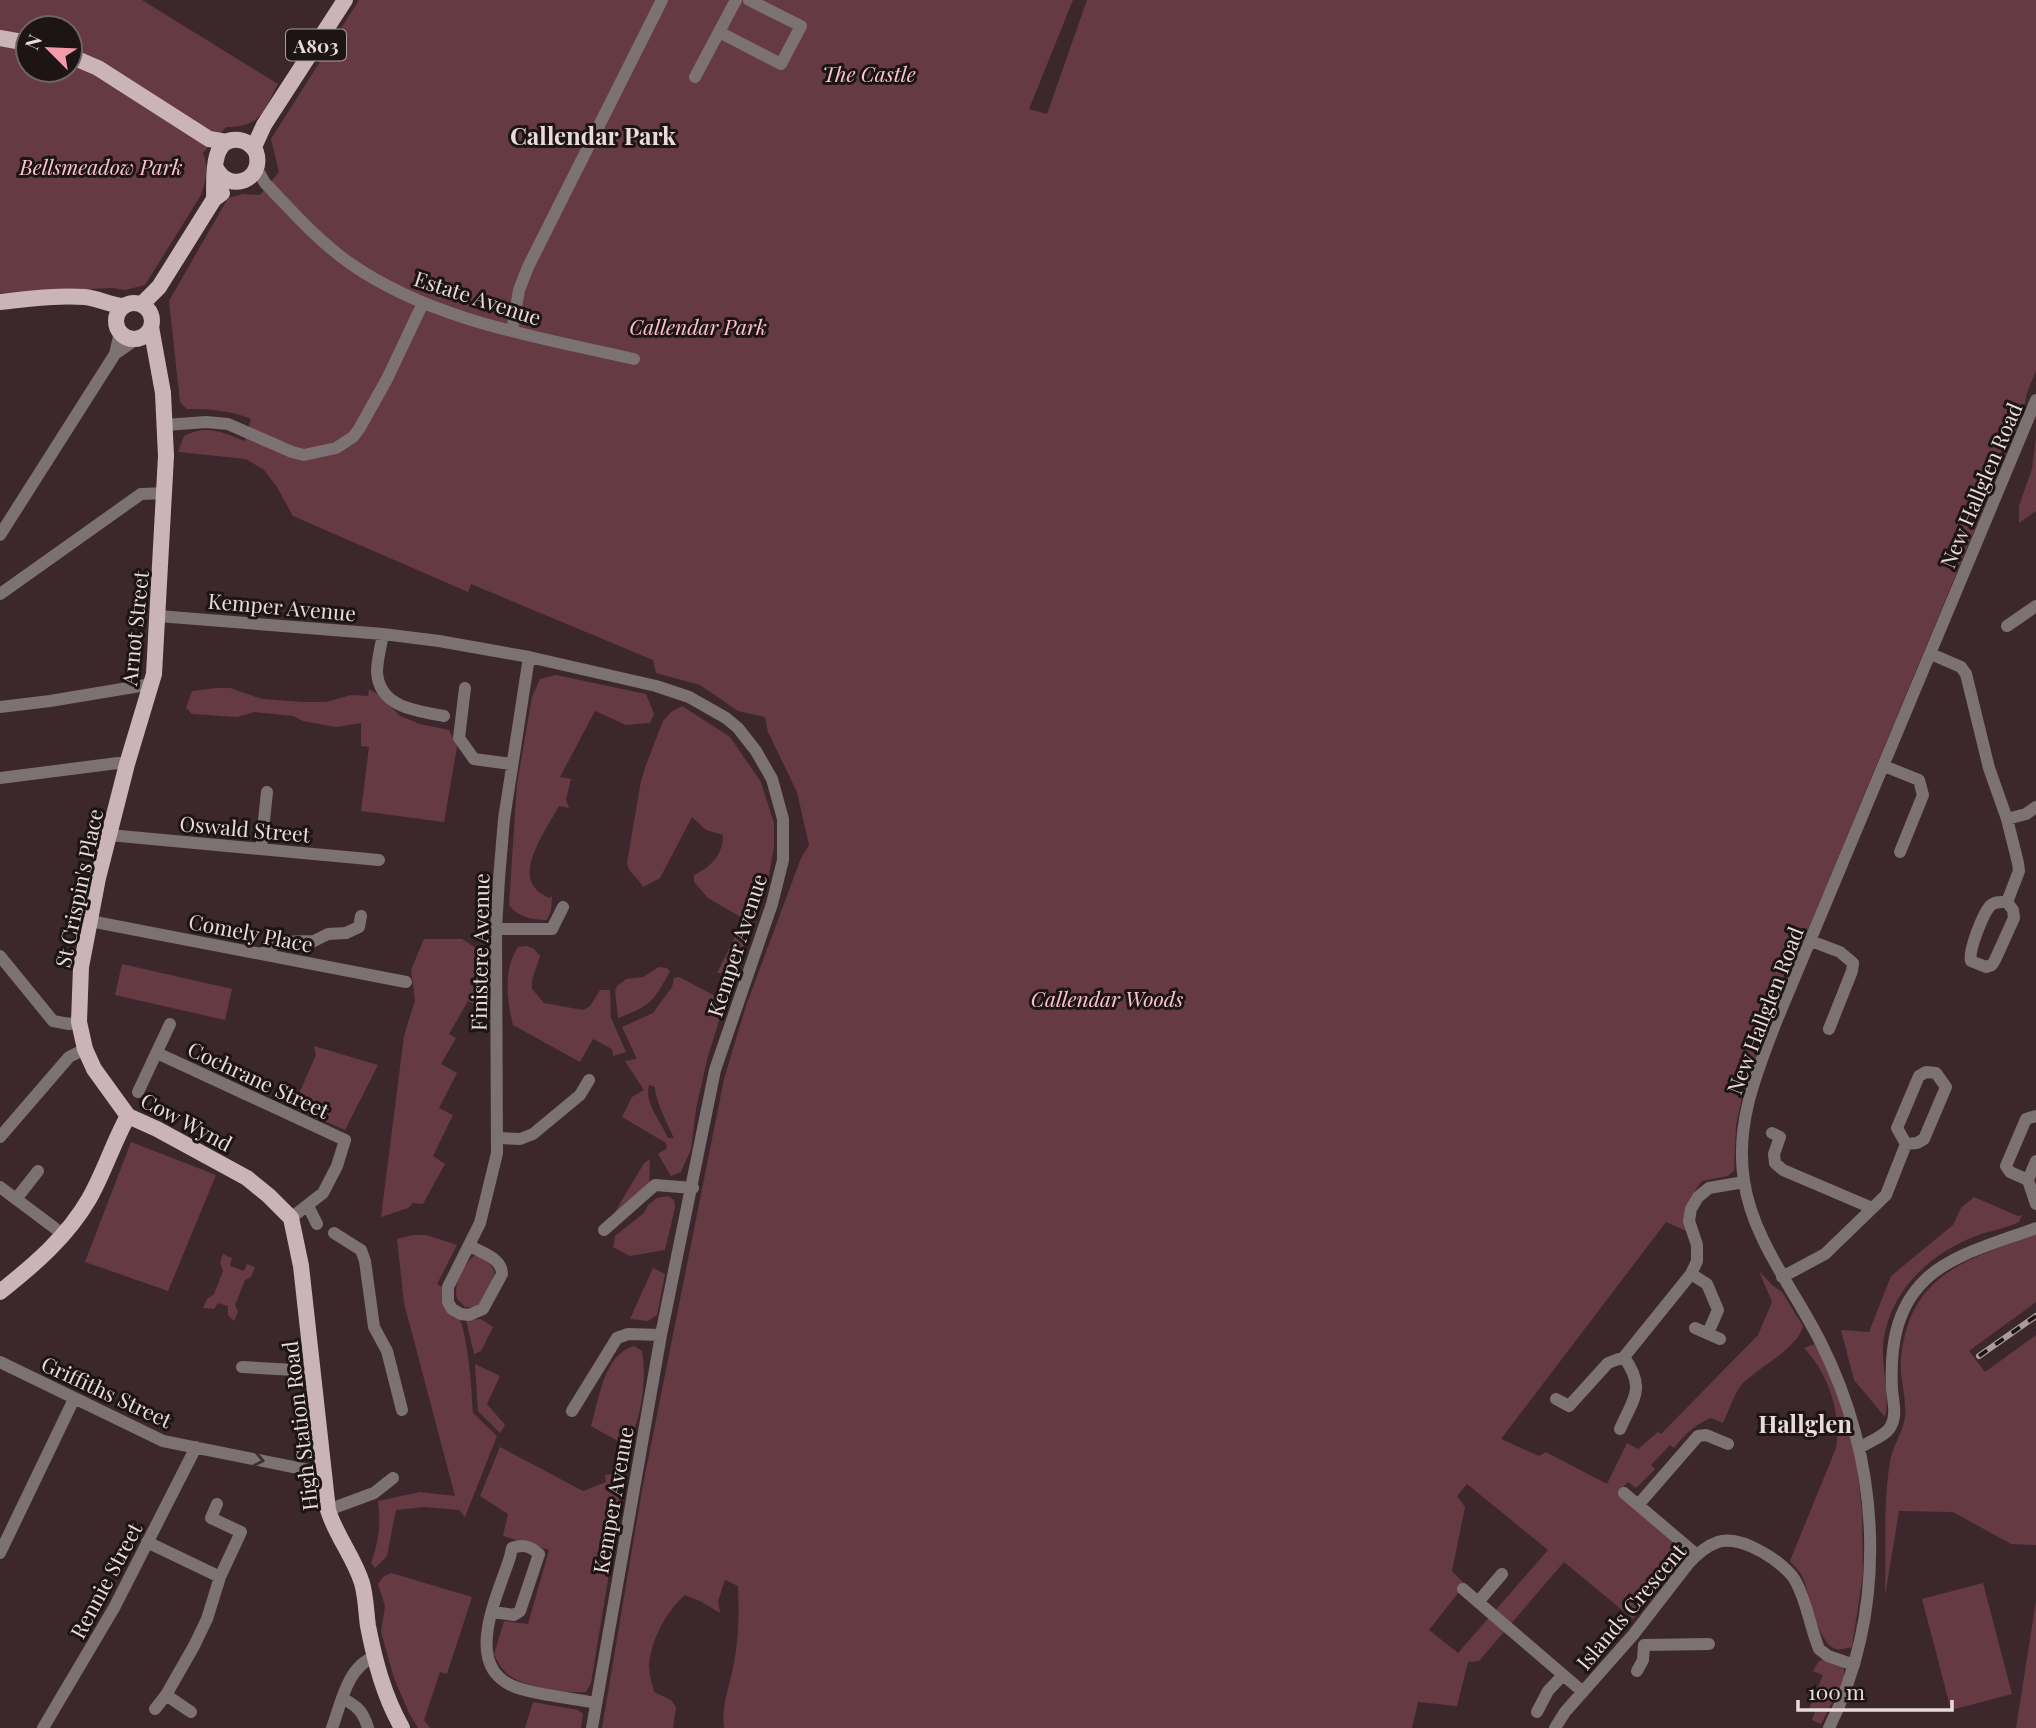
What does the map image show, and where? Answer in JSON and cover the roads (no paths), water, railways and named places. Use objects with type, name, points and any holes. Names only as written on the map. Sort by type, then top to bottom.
[{"type":"main road","name":"A803","points":[[216,162],[264,125],[345,0]]},
{"type":"main road","points":[[84,62],[98,68],[209,139],[242,143],[258,158],[251,179],[214,199]]},
{"type":"main road","points":[[209,139],[223,178],[251,179]]},
{"type":"main road","points":[[146,328],[159,287],[214,199],[216,162]]},
{"type":"main road","points":[[0,302],[86,297],[103,304],[120,319],[124,336],[146,328]]},
{"type":"main road","points":[[120,319],[132,303],[146,328]]},
{"type":"main road","name":"Arnot Street","points":[[127,764],[152,684],[166,493],[163,393],[146,328]]},
{"type":"main road","name":"St Crispin's Place","points":[[79,1022],[81,967],[127,764]]},
{"type":"main road","name":"Cow Wynd","points":[[79,1022],[85,1049],[104,1086],[128,1116],[240,1174],[270,1196],[290,1218]]},
{"type":"main road","points":[[0,1292],[64,1235],[89,1199],[128,1116]]},
{"type":"main road","name":"High Station Road","points":[[290,1218],[301,1266],[328,1510],[332,1524],[362,1584],[374,1657],[388,1700],[402,1728]]},
{"type":"street","points":[[512,331],[519,290],[528,267],[662,0]]},
{"type":"street","points":[[695,77],[736,0]]},
{"type":"street","points":[[719,32],[781,64],[801,26],[749,0]]},
{"type":"street","name":"Estate Avenue","points":[[251,179],[350,263],[423,303],[512,331],[634,359]]},
{"type":"street","points":[[166,425],[206,422],[228,424],[304,455],[336,448],[353,437],[359,429],[387,379],[423,303]]},
{"type":"street","points":[[115,354],[120,319]]},
{"type":"street","points":[[0,535],[115,354],[146,328]]},
{"type":"street","name":"New Hallglen Road","points":[[1829,1728],[1854,1665],[1870,1586],[1869,1507],[1861,1447],[1838,1378],[1811,1324],[1782,1277],[1750,1209],[1744,1182],[1742,1142],[1747,1101],[1763,1056],[2036,400]]},
{"type":"street","points":[[0,594],[141,494],[166,493]]},
{"type":"street","points":[[2007,626],[2036,606]]},
{"type":"street","name":"Kemper Avenue","points":[[158,616],[383,634],[529,657],[673,690],[705,704],[726,718],[748,739],[764,763],[778,794],[783,818],[783,860],[772,904],[715,1070],[661,1335],[592,1728]]},
{"type":"street","points":[[383,634],[377,672],[380,686],[399,706],[444,716]]},
{"type":"street","points":[[1931,654],[1961,667],[1966,674],[1989,768],[2007,819],[2019,871],[2007,902]]},
{"type":"street","name":"Finistere Avenue","points":[[470,1246],[498,1262],[502,1267],[502,1274],[483,1309],[476,1314],[461,1314],[452,1309],[446,1293],[470,1246],[487,1200],[497,1153],[496,929],[501,849],[511,764],[529,657]]},
{"type":"street","points":[[0,707],[48,702],[152,684]]},
{"type":"street","points":[[464,688],[459,738],[474,759],[511,764]]},
{"type":"street","points":[[0,778],[127,764]]},
{"type":"street","points":[[1884,766],[1919,780],[1923,795],[1900,852]]},
{"type":"street","points":[[261,849],[267,792]]},
{"type":"street","points":[[2007,819],[2026,814],[2036,807]]},
{"type":"street","name":"Oswald Street","points":[[109,835],[379,860]]},
{"type":"street","points":[[1997,902],[2007,902],[2014,918],[1996,960],[1986,967],[1971,961],[1970,950],[1989,907],[1997,902]]},
{"type":"street","points":[[496,929],[552,929],[563,907]]},
{"type":"street","points":[[262,954],[278,942],[314,941],[328,934],[346,933],[359,927],[361,916]]},
{"type":"street","name":"Comely Place","points":[[90,921],[406,982]]},
{"type":"street","points":[[1811,941],[1840,953],[1853,963],[1829,1029]]},
{"type":"street","points":[[0,956],[53,1021],[69,1024],[79,1022]]},
{"type":"street","points":[[138,1092],[170,1024]]},
{"type":"street","points":[[0,1136],[69,1057],[85,1049]]},
{"type":"street","name":"Cochrane Street","points":[[157,1053],[345,1140],[337,1166],[323,1193],[308,1206]]},
{"type":"street","points":[[1926,1072],[1936,1073],[1946,1087],[1924,1139],[1906,1144],[1897,1128],[1919,1076],[1926,1072]]},
{"type":"street","points":[[497,1138],[520,1139],[533,1133],[580,1094],[589,1080]]},
{"type":"street","points":[[2028,1180],[2010,1172],[2006,1166],[2026,1119],[2036,1116]]},
{"type":"street","points":[[1772,1133],[1780,1137],[1774,1154],[1775,1163],[1783,1170],[1872,1208]]},
{"type":"street","points":[[1782,1277],[1825,1254],[1885,1195],[1906,1144]]},
{"type":"street","points":[[2036,1161],[2028,1180],[2036,1203]]},
{"type":"street","points":[[16,1199],[38,1171]]},
{"type":"street","points":[[654,1171],[655,1185]]},
{"type":"street","points":[[1556,1399],[1569,1406],[1608,1363],[1624,1357],[1691,1274],[1697,1261],[1697,1245],[1689,1221],[1691,1209],[1698,1197],[1709,1188],[1744,1182]]},
{"type":"street","points":[[604,1230],[655,1185],[693,1188]]},
{"type":"street","points":[[0,1187],[64,1235]]},
{"type":"street","points":[[290,1218],[308,1206],[317,1224]]},
{"type":"street","points":[[1861,1447],[1887,1431],[1894,1418],[1893,1353],[1897,1325],[1909,1300],[1926,1279],[1952,1262],[2036,1228]]},
{"type":"street","points":[[334,1233],[361,1250],[365,1261],[374,1327],[387,1351],[402,1410]]},
{"type":"street","points":[[1691,1274],[1707,1284],[1718,1310],[1708,1333]]},
{"type":"street","points":[[572,1411],[617,1338],[628,1334],[661,1335]]},
{"type":"street","points":[[1620,1429],[1637,1390],[1634,1372],[1624,1357]]},
{"type":"street","name":"Griffiths Street","points":[[0,1362],[163,1441],[323,1473]]},
{"type":"street","points":[[242,1367],[313,1371]]},
{"type":"street","points":[[2,1545],[74,1399]]},
{"type":"street","points":[[1638,1505],[1698,1436],[1706,1434],[1728,1444]]},
{"type":"street","name":"Rennie Street","points":[[43,1728],[114,1608],[196,1447]]},
{"type":"street","points":[[328,1510],[374,1493],[393,1478]]},
{"type":"street","points":[[1624,1493],[1697,1555]]},
{"type":"street","points":[[155,1709],[199,1637],[220,1577],[241,1532],[211,1518],[217,1504]]},
{"type":"street","name":"Islands Crescent","points":[[1555,1728],[1697,1555],[1720,1541],[1733,1541],[1748,1546],[1784,1566],[1797,1584],[1819,1648],[1828,1656],[1854,1665]]},
{"type":"street","points":[[148,1542],[220,1577]]},
{"type":"street","points":[[493,1612],[514,1615],[520,1611],[539,1554],[531,1547],[521,1545],[512,1548],[486,1634],[486,1656],[491,1668],[519,1689],[596,1703]]},
{"type":"street","points":[[1478,1602],[1502,1574]]},
{"type":"street","points":[[1463,1589],[1583,1692]]},
{"type":"street","points":[[1633,1635],[1644,1645],[1709,1644]]},
{"type":"street","points":[[1637,1671],[1643,1660],[1644,1645]]},
{"type":"street","points":[[332,1728],[342,1698],[362,1662],[374,1657]]},
{"type":"street","points":[[1537,1712],[1548,1691],[1563,1675]]},
{"type":"street","points":[[166,1695],[191,1712]]},
{"type":"street","points":[[342,1698],[364,1714],[368,1728]]},
{"type":"railway","points":[[1979,1356],[2036,1316]]},
{"type":"district","name":"Callendar Park","points":[[593,135]]},
{"type":"district","name":"Hallglen","points":[[1805,1423]]},
{"type":"park label","name":"The Castle","points":[[869,73]]},
{"type":"park label","name":"Bellsmeadow Park","points":[[101,166]]},
{"type":"park label","name":"Callendar Woods","points":[[1107,998]]}]
